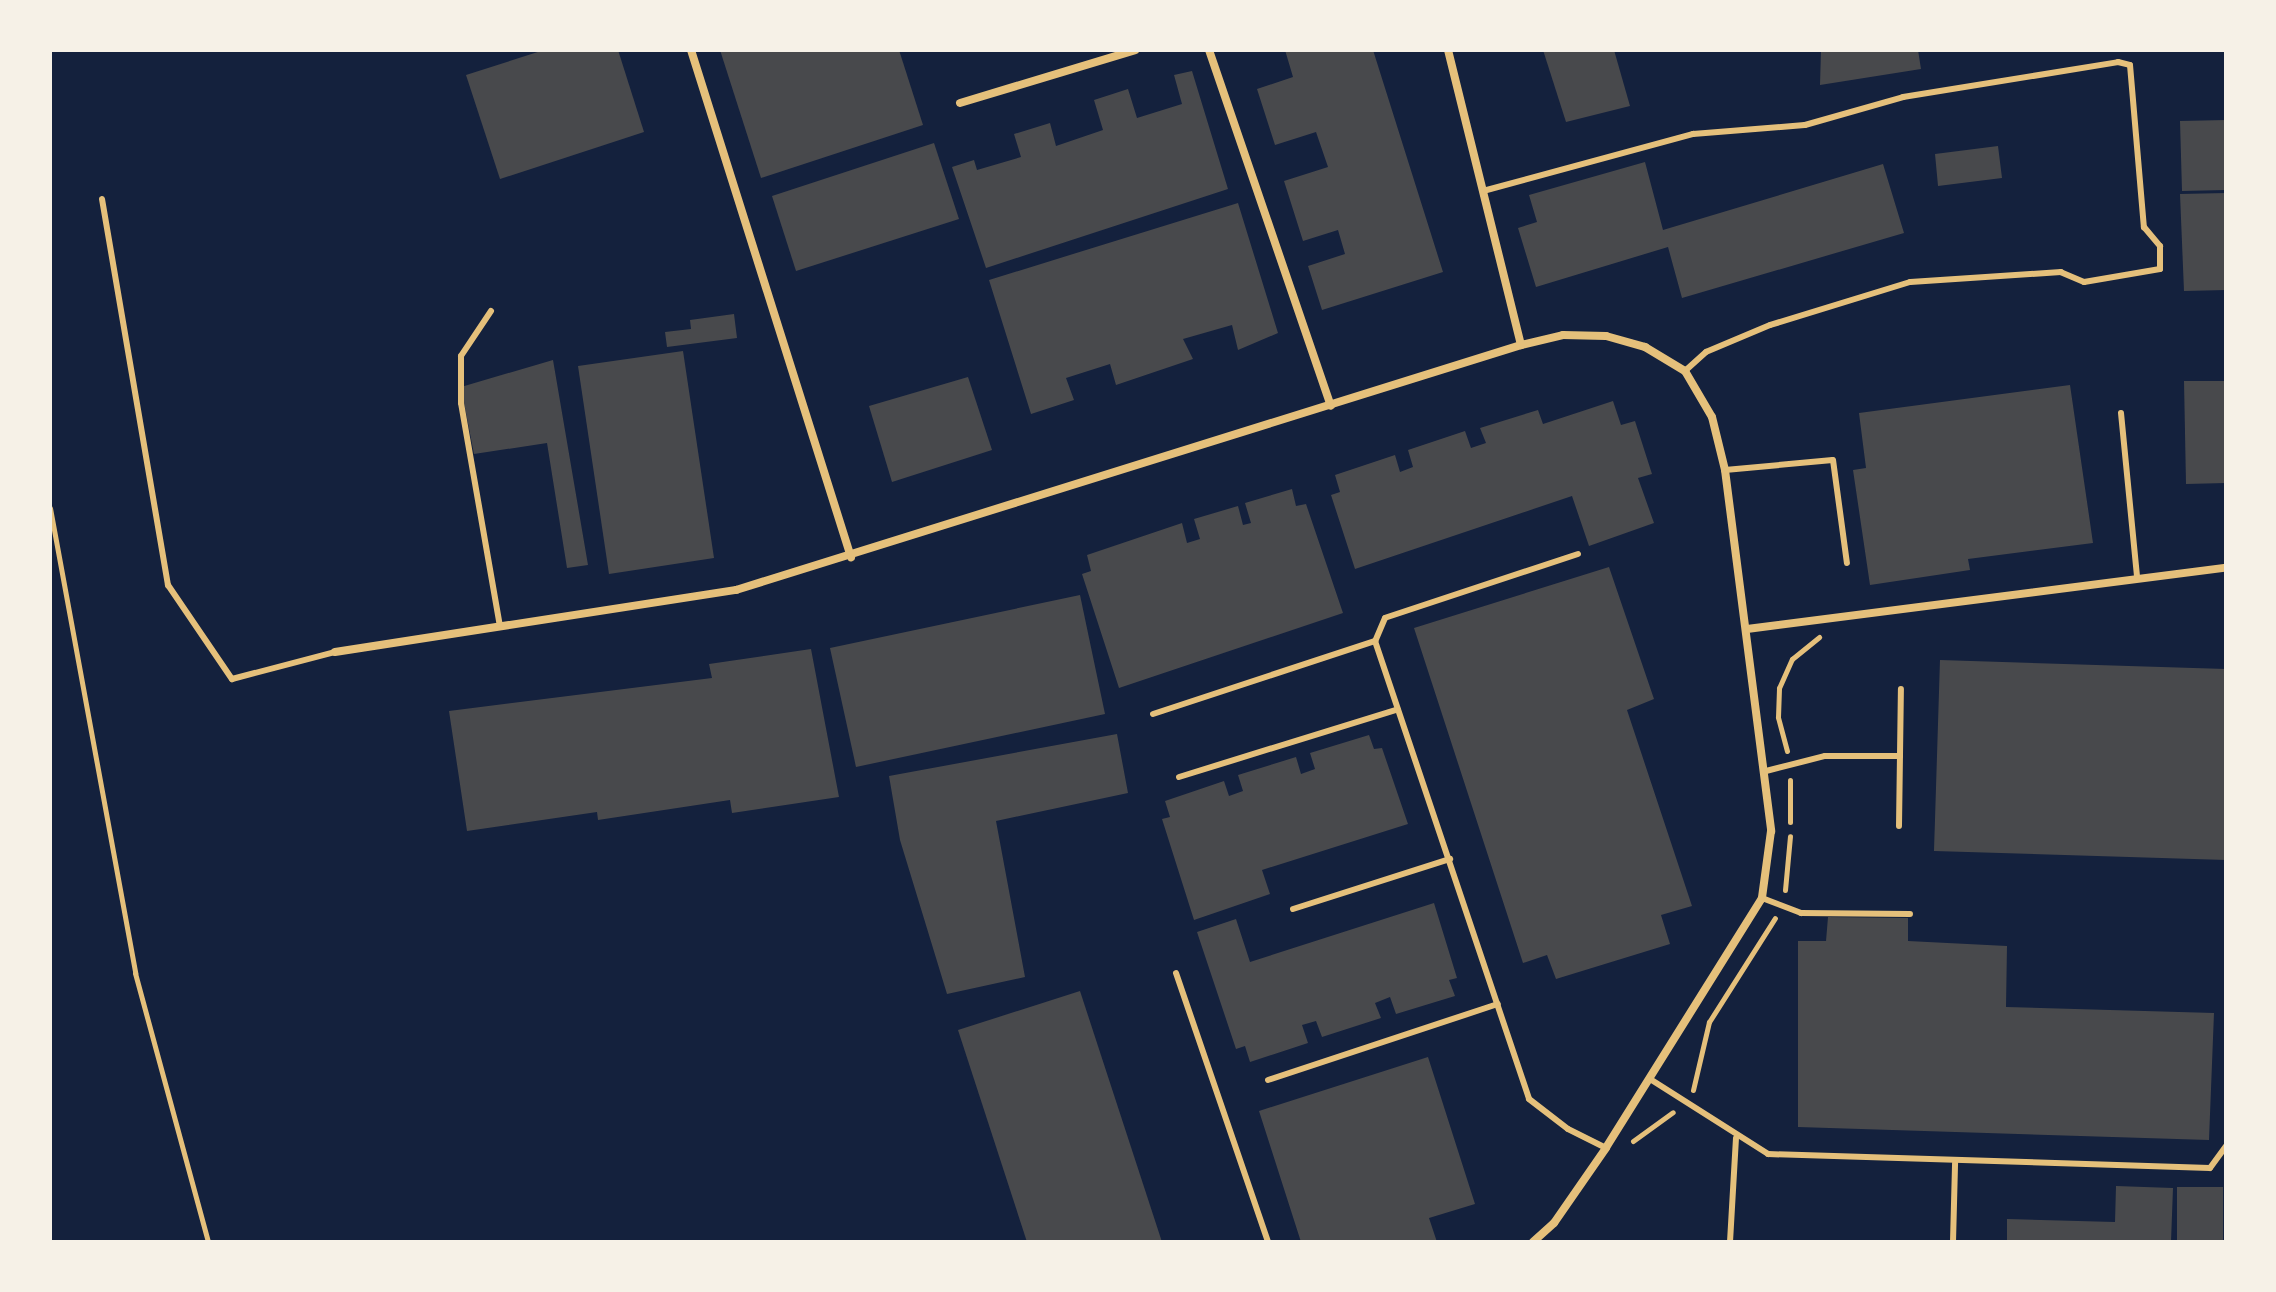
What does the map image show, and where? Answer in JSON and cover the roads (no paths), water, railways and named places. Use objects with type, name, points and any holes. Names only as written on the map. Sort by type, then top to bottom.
[{"type":"street","points":[[691,50],[851,557]]},
{"type":"street","points":[[960,103],[1135,50]]},
{"type":"street","points":[[1209,50],[1331,406]]},
{"type":"street","points":[[1448,50],[1521,345]]},
{"type":"street","points":[[335,652],[736,590],[851,557],[1521,345],[1563,335],[1606,336],[1645,347],[1685,371],[1712,417],[1725,470],[1766,771],[1771,831],[1762,898],[1606,1148],[1554,1223],[1533,1242]]},
{"type":"street","points":[[1747,629],[2137,576],[2226,568]]},
{"type":"lane","points":[[1483,191],[1693,134],[1805,125],[1903,97],[2118,62],[2130,65],[2144,227],[2160,246],[2160,269],[2084,282],[2061,272],[1910,282],[1770,325],[1706,352],[1685,371]]},
{"type":"lane","points":[[102,199],[168,585],[232,679],[335,652]]},
{"type":"lane","points":[[491,311],[461,356],[461,403],[500,626]]},
{"type":"lane","points":[[2121,413],[2137,576]]},
{"type":"lane","points":[[1725,470],[1833,460],[1847,563]]},
{"type":"lane","points":[[1578,554],[1385,618],[1375,641],[1529,1099],[1568,1129],[1606,1148]]},
{"type":"lane","points":[[1153,714],[1375,641]]},
{"type":"lane","points":[[1899,826],[1901,689]]},
{"type":"lane","points":[[1179,777],[1398,709]]},
{"type":"lane","points":[[1766,771],[1825,756],[1900,756]]},
{"type":"lane","points":[[1293,909],[1450,859]]},
{"type":"lane","points":[[1762,898],[1801,913],[1910,914]]},
{"type":"lane","points":[[1176,973],[1268,1242]]},
{"type":"lane","points":[[1268,1080],[1498,1004]]},
{"type":"lane","points":[[1650,1079],[1736,1138],[1768,1154],[1955,1163],[2210,1168],[2226,1146]]},
{"type":"lane","points":[[1730,1242],[1736,1138]]},
{"type":"lane","points":[[1953,1242],[1955,1163]]}]
